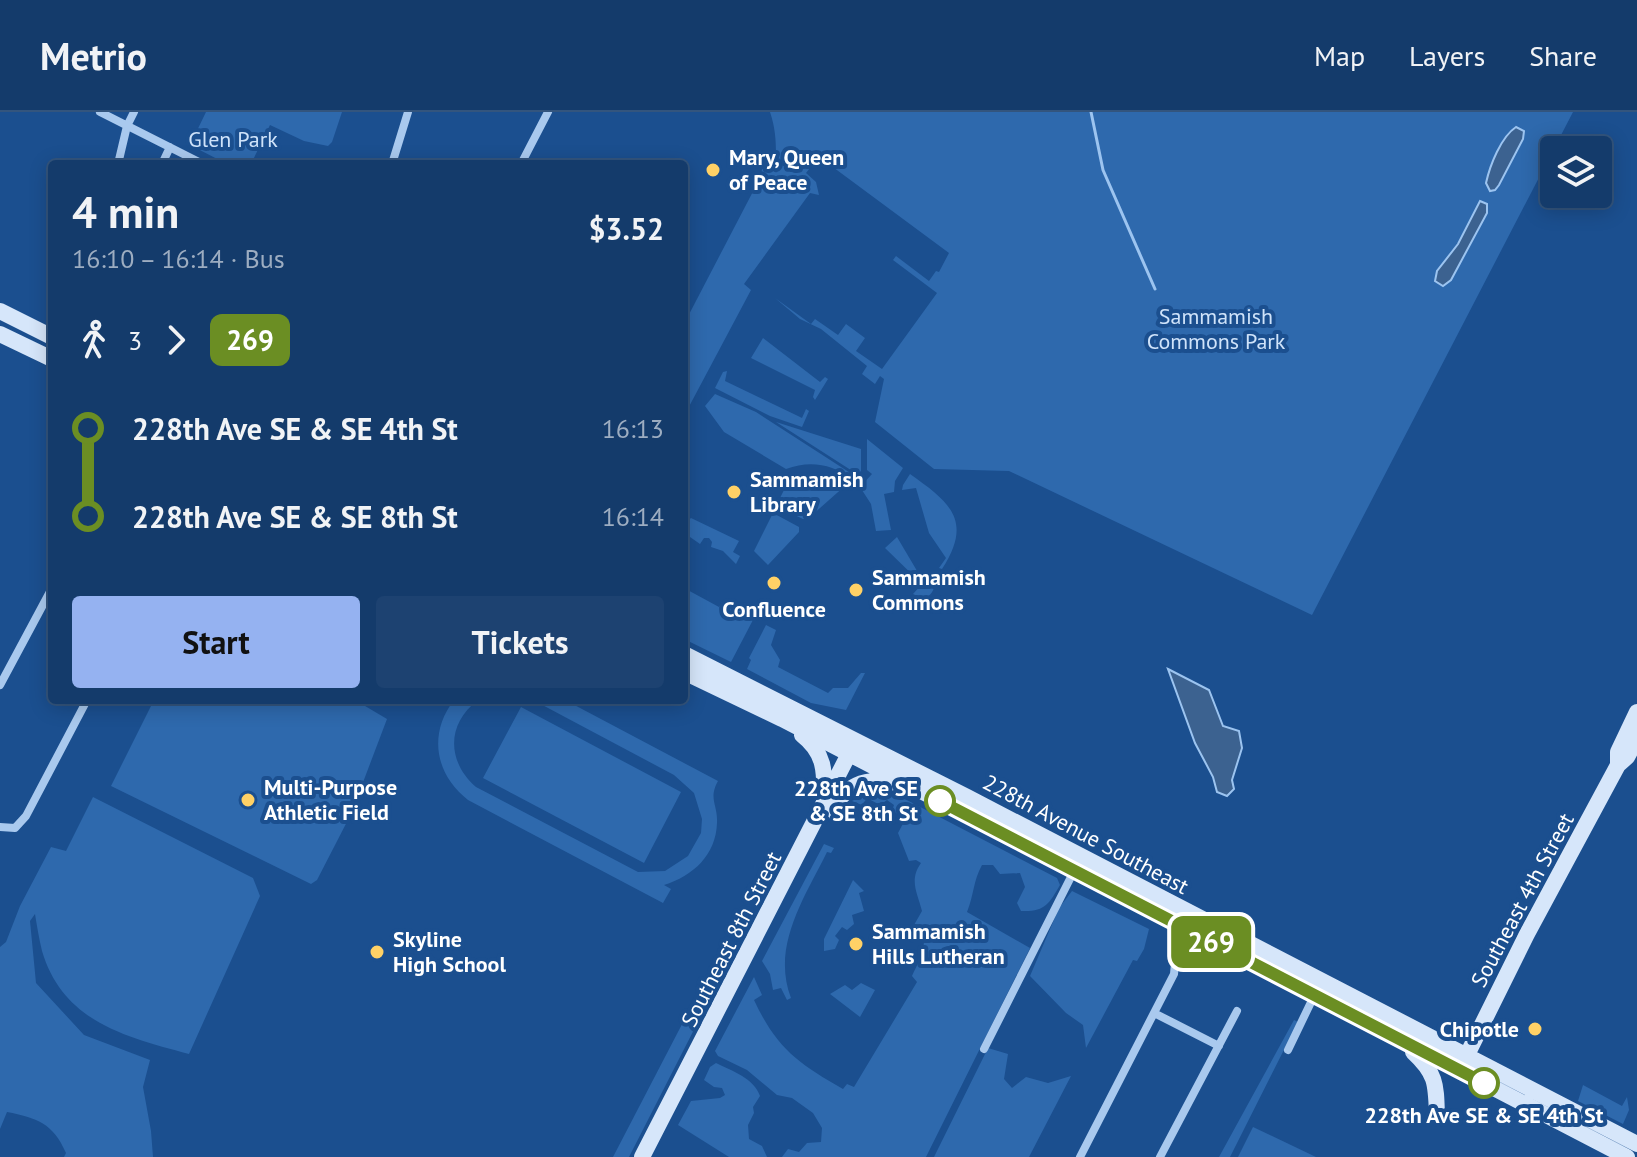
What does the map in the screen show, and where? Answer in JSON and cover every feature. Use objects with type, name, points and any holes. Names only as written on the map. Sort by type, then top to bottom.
[{"type":"main road","points":[[0,311],[48,335]]},
{"type":"main road","points":[[0,334],[48,357]]},
{"type":"main road","name":"228th Avenue Southeast","points":[[688,656],[852,747],[1637,1144]]},
{"type":"main road","name":"228th Avenue Southeast","points":[[688,674],[782,719],[852,747],[913,786],[1627,1157]]},
{"type":"main road","name":"Southeast 4th Street","points":[[1618,765],[1618,752],[1637,712]]},
{"type":"main road","points":[[782,719],[808,740],[821,756],[824,805]]},
{"type":"main road","name":"Southeast 4th Street","points":[[1466,1057],[1527,934],[1618,765],[1627,757],[1637,739]]},
{"type":"main road","name":"Southeast 8th Street","points":[[642,1157],[852,747]]},
{"type":"main road","points":[[811,832],[838,799],[858,784],[881,780],[913,786]]},
{"type":"main road","points":[[1378,1029],[1411,1050],[1427,1065],[1435,1079],[1437,1117]]},
{"type":"street","points":[[100,112],[195,160]]},
{"type":"street","points":[[119,160],[127,126],[134,112]]},
{"type":"street","points":[[393,160],[408,112]]},
{"type":"street","points":[[523,160],[548,112]]},
{"type":"street","points":[[164,160],[170,147]]},
{"type":"street","points":[[0,685],[48,595]]},
{"type":"street","points":[[0,663],[9,667]]},
{"type":"street","points":[[0,827],[15,828],[26,816],[85,704]]},
{"type":"street","points":[[984,1049],[1074,871]]},
{"type":"street","points":[[1080,1157],[1174,974],[1176,953],[1187,930]]},
{"type":"street","points":[[1288,1050],[1314,996]]},
{"type":"street","points":[[1160,1157],[1237,1011]]},
{"type":"street","points":[[1154,1013],[1219,1046]]},
{"type":"green space","name":"Glen Park","points":[[206,112],[342,112],[328,146],[304,141],[270,125],[253,160],[219,160],[190,145]]},
{"type":"green space","name":"Sammamish Commons Park","points":[[770,112],[1573,112],[1561,136],[1540,136],[1540,176],[1312,615],[1009,471],[934,469],[875,422],[884,379],[880,376],[875,384],[862,374],[867,366],[821,329],[800,319],[775,298],[811,324],[815,319],[838,335],[846,324],[865,338],[856,351],[882,369],[937,293],[893,260],[896,256],[929,281],[936,271],[939,272],[949,253],[822,159],[806,173],[816,182],[819,195],[810,193],[744,284],[751,290],[688,408],[688,316],[759,180],[766,156],[776,155]]},
{"type":"green space","points":[[763,338],[820,382],[825,377],[828,379],[815,400],[815,390],[751,358]]},
{"type":"green space","points":[[727,371],[725,381],[802,418],[806,409],[809,411],[802,427],[770,416],[715,388],[723,372]]},
{"type":"green space","points":[[715,394],[756,412],[855,476],[852,479],[820,465],[786,469],[724,432],[705,406]]},
{"type":"green space","points":[[776,422],[861,449],[861,471],[857,474]]},
{"type":"green space","points":[[867,439],[903,468],[895,481],[894,492],[884,494],[891,530],[876,531],[871,504],[860,487],[872,474],[867,470]]},
{"type":"green space","points":[[819,474],[838,478],[846,485],[811,516],[803,519],[776,506],[790,478]]},
{"type":"green space","points":[[910,474],[937,494],[953,514],[956,538],[942,569],[939,568],[946,558],[929,533],[916,488],[902,490]]},
{"type":"green space","points":[[773,513],[799,527],[799,532],[768,565],[754,551]]},
{"type":"green space","points":[[691,518],[739,541],[733,552],[740,556],[736,564],[723,551],[711,547],[709,538],[704,538],[700,544],[690,537],[688,521]]},
{"type":"green space","points":[[897,537],[923,581],[932,576],[934,579],[934,589],[924,599],[913,594],[922,584],[885,548]]},
{"type":"green space","points":[[688,590],[719,607],[722,602],[754,618],[731,662],[688,641]]},
{"type":"green space","points":[[766,625],[776,630],[771,645],[780,660],[778,667],[828,693],[833,688],[848,688],[861,673],[865,673],[846,710],[811,703],[747,669],[749,658]]},
{"type":"green space","name":"Multi-Purpose Athletic Field","points":[[152,704],[362,704],[387,719],[351,814],[317,880],[311,884],[111,786]]},
{"type":"green space","points":[[452,704],[474,704],[460,720],[454,743],[460,766],[476,787],[638,872],[665,871],[688,856],[701,833],[702,819],[694,793],[674,775],[541,704],[573,704],[718,781],[714,797],[716,834],[712,845],[693,870],[664,885],[671,889],[663,903],[468,800],[457,790],[442,766],[438,740]]},
{"type":"green space","points":[[521,707],[681,792],[644,863],[483,778]]},
{"type":"green space","points":[[867,793],[899,796],[1057,878],[1060,885],[1045,906],[1021,911],[1017,903],[1025,887],[1020,873],[1000,874],[993,865],[982,865],[979,871],[967,912],[1030,948],[926,1157],[782,1157],[788,1149],[799,1152],[807,1143],[821,1142],[822,1128],[813,1113],[792,1098],[777,1095],[747,1070],[718,1056],[715,1051],[754,977],[762,995],[754,1000],[780,1043],[827,1080],[843,1089],[847,1084],[854,1087],[917,982],[912,976],[924,943],[914,925],[922,911],[915,881],[921,863],[909,861],[898,833],[906,818],[892,811],[894,805],[887,800],[880,805],[867,798],[862,805],[852,801]]},
{"type":"green space","points":[[93,797],[253,878],[260,896],[189,1054],[120,1033],[81,1010],[65,995],[52,975],[42,951],[35,914],[30,921],[36,983],[84,1035],[150,1060],[143,1087],[153,1157],[64,1157],[66,1153],[50,1128],[7,1112],[0,1129],[0,947],[6,942],[20,906],[51,847],[66,851]]},
{"type":"green space","points":[[824,844],[834,848],[831,853],[827,852],[809,886],[788,941],[786,979],[791,998],[787,1000],[781,988],[773,990],[770,974],[762,961]]},
{"type":"green space","points":[[853,880],[864,891],[859,893],[864,911],[852,915],[854,924],[847,930],[842,927],[835,936],[839,940],[835,949],[824,951],[824,939]]},
{"type":"green space","points":[[1072,891],[1149,929],[1144,949],[1137,961],[1133,960],[1086,1048],[1083,1025],[1066,1013],[1030,976],[1059,908]]},
{"type":"green space","points":[[861,983],[875,990],[860,1017],[830,994],[845,985],[852,990]]},
{"type":"green space","points":[[692,1005],[704,1010],[629,1157],[613,1157]]},
{"type":"green space","points":[[1294,1020],[1298,1022],[1230,1157],[1219,1157]]},
{"type":"green space","points":[[988,1048],[1008,1054],[1004,1079],[1012,1088],[1026,1077],[1048,1083],[1071,1076],[1029,1157],[934,1157]]},
{"type":"green space","points":[[716,1063],[742,1076],[757,1090],[760,1096],[748,1125],[749,1139],[762,1146],[767,1157],[729,1157],[678,1125],[691,1101],[725,1095],[722,1088],[704,1080],[710,1067]]},
{"type":"green space","points":[[1583,1085],[1622,1106],[1627,1097],[1629,1110],[1623,1124],[1578,1101]]},
{"type":"green space","points":[[1253,1127],[1316,1157],[1238,1157]]},
{"type":"shaded area","points":[[1516,127],[1524,131],[1523,139],[1499,185],[1490,191],[1486,183],[1493,160],[1501,144]]},
{"type":"shaded area","points":[[1480,201],[1487,204],[1487,213],[1451,280],[1443,286],[1435,281],[1437,271],[1458,244]]},
{"type":"shaded area","points":[[1168,669],[1209,690],[1223,726],[1239,731],[1242,748],[1232,780],[1234,789],[1227,796],[1217,792]]},
{"type":"waterway","points":[[1091,112],[1103,170],[1155,289]]},
{"type":"bus line","name":"269","points":[[940,801],[1484,1083]]},
{"type":"place","name":"Mary, Queen of Peace","points":[[713,170]]},
{"type":"place","name":"Sammamish Library","points":[[734,492]]},
{"type":"place","name":"Confluence","points":[[774,583]]},
{"type":"place","name":"Sammamish Commons","points":[[856,590]]},
{"type":"place","name":"Multi-Purpose Athletic Field","points":[[248,800]]},
{"type":"place","name":"228th Ave SE & SE 8th St","points":[[940,801]]},
{"type":"place","name":"Sammamish Hills Lutheran","points":[[856,944]]},
{"type":"place","name":"Skyline High School","points":[[377,952]]},
{"type":"place","name":"Chipotle","points":[[1535,1029]]},
{"type":"place","name":"228th Ave SE & SE 4th St","points":[[1484,1083]]}]
